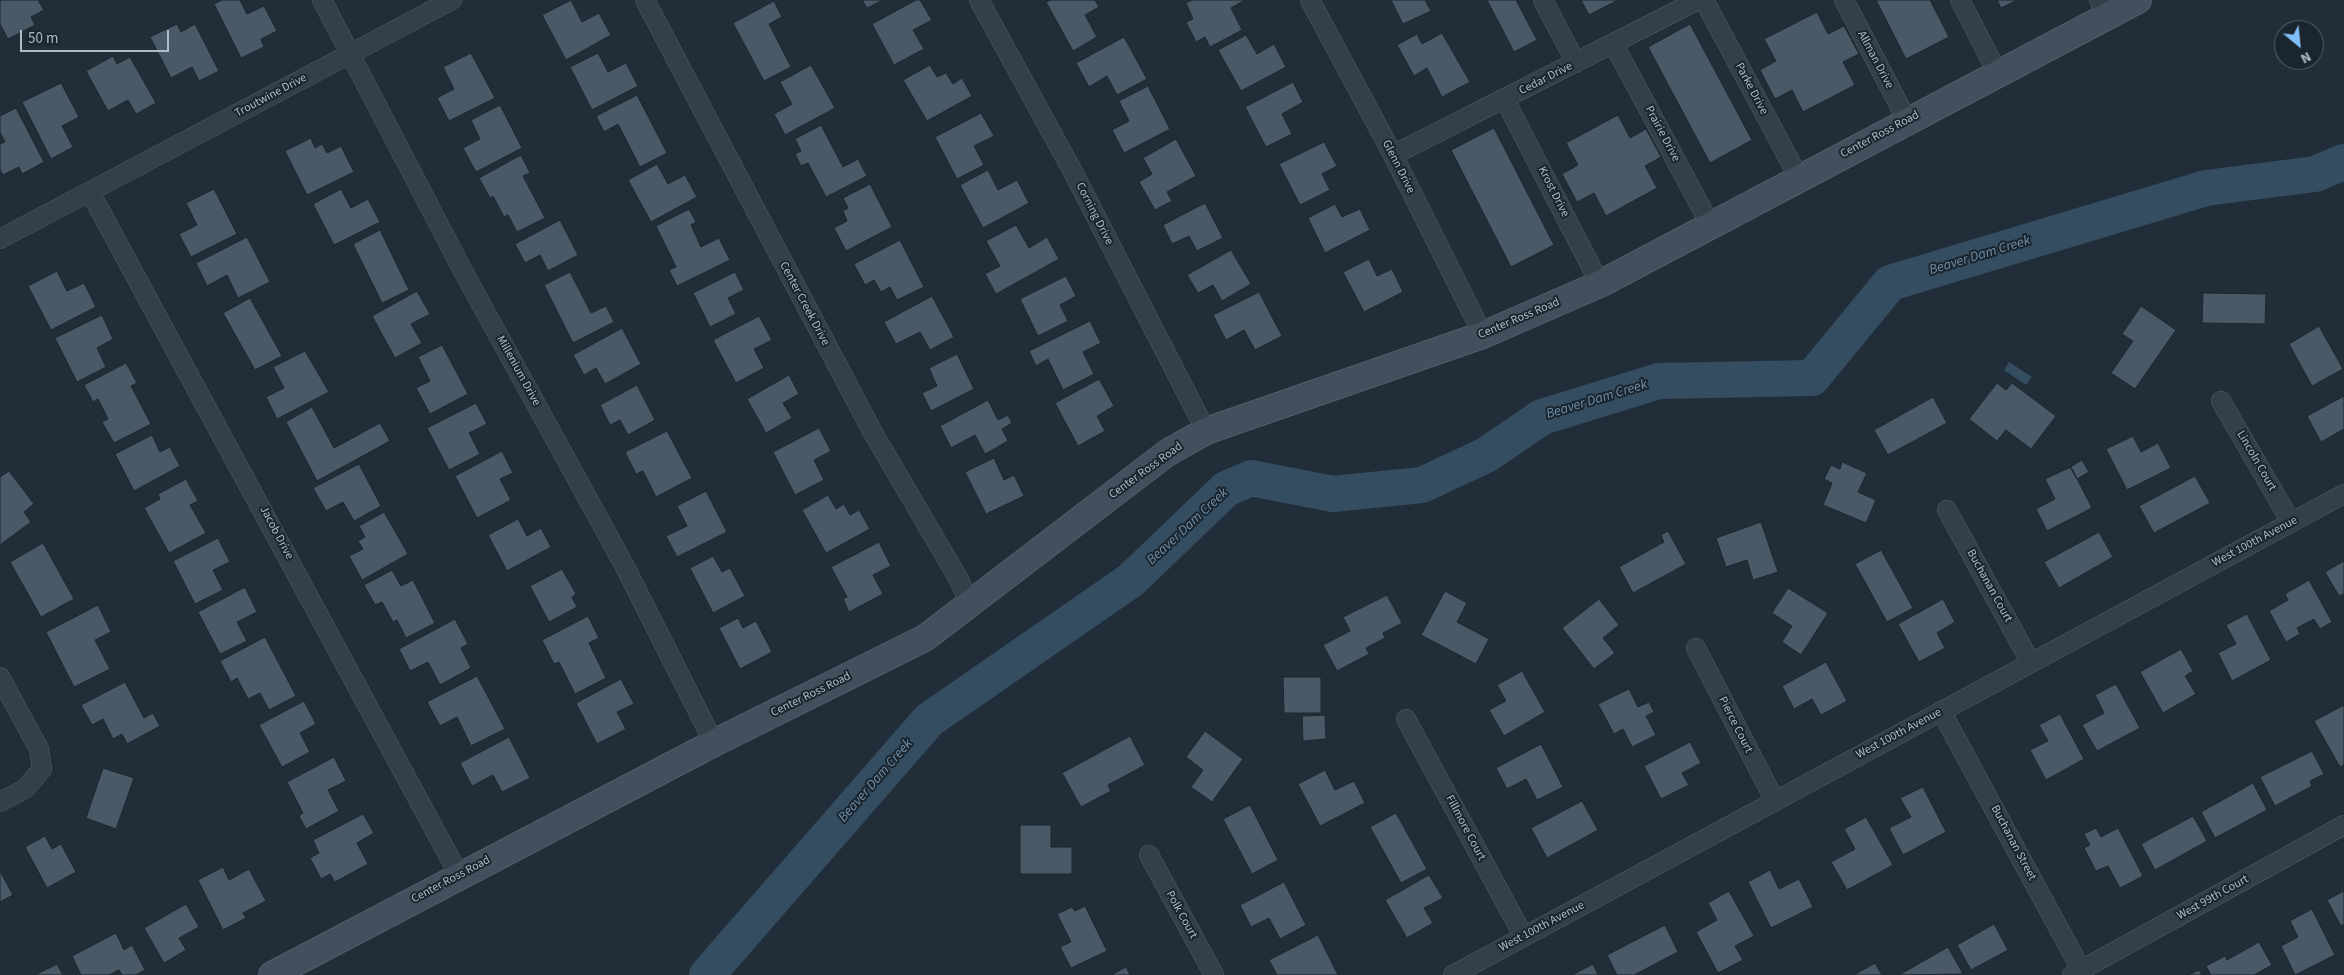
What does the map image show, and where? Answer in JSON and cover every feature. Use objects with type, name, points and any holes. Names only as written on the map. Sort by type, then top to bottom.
[{"type":"street","name":"Millenium Drive","points":[[322,0],[463,271],[623,563],[714,743]]},
{"type":"street","name":"Troutwine Drive","points":[[0,239],[452,0]]},
{"type":"street","name":"Center Creek Drive","points":[[645,0],[868,423],[958,578],[970,604]]},
{"type":"street","name":"Corning Drive","points":[[979,0],[1076,178],[1206,431]]},
{"type":"street","name":"Glenn Drive","points":[[1310,0],[1393,155],[1483,335]]},
{"type":"street","points":[[1543,0],[1576,63]]},
{"type":"street","name":"Cedar Drive","points":[[1393,155],[1505,100],[1698,0]]},
{"type":"street","name":"Parke Drive","points":[[1704,0],[1798,178]]},
{"type":"street","name":"Allman Drive","points":[[1844,0],[1907,120]]},
{"type":"street","points":[[1960,0],[1998,74]]},
{"type":"street","name":"Center Ross Road","points":[[272,975],[459,875],[714,743],[925,638],[1167,453],[1206,431],[1483,335],[1600,284],[1907,120],[1998,74],[2103,8],[2138,0]]},
{"type":"street","name":"Prairie Drive","points":[[1613,43],[1710,224]]},
{"type":"street","name":"Krost Drive","points":[[1505,100],[1600,284]]},
{"type":"street","name":"Jacob Drive","points":[[90,192],[459,875]]},
{"type":"street","name":"Lincoln Court","points":[[2222,401],[2291,522]]},
{"type":"street","name":"West 100th Avenue","points":[[1454,975],[2344,494]]},
{"type":"street","name":"Buchanan Court","points":[[1947,510],[2031,663]]},
{"type":"street","name":"Pierce Court","points":[[1696,648],[1775,801]]},
{"type":"street","points":[[0,677],[39,749],[42,769],[25,789],[0,802]]},
{"type":"street","name":"Buchanan Street","points":[[1941,711],[2079,973]]},
{"type":"street","name":"Fillmore Court","points":[[1406,719],[1524,937]]},
{"type":"street","name":"West 99th Court","points":[[2079,973],[2344,825]]},
{"type":"street","name":"Polk Court","points":[[1148,855],[1214,975]]},
{"type":"water","points":[[2009,362],[2032,377],[2026,385],[2004,370]]},
{"type":"building","points":[[0,0],[38,0],[44,10],[31,17],[35,25],[8,39],[0,24]]},
{"type":"building","points":[[222,0],[240,0],[247,14],[264,6],[277,31],[261,39],[264,47],[241,58],[214,4]]},
{"type":"building","points":[[571,0],[582,22],[599,13],[611,35],[566,60],[542,15]]},
{"type":"building","points":[[862,0],[883,0],[867,8]]},
{"type":"building","points":[[916,0],[920,0],[932,20],[913,30],[924,49],[894,65],[872,24]]},
{"type":"building","points":[[1051,0],[1095,0],[1099,7],[1085,15],[1097,37],[1073,51],[1046,2]]},
{"type":"building","points":[[1192,0],[1245,0],[1231,8],[1242,30],[1210,47],[1205,37],[1196,42],[1186,22],[1193,19],[1186,3]]},
{"type":"building","points":[[1391,0],[1425,0],[1431,11],[1403,24]]},
{"type":"building","points":[[1487,0],[1516,0],[1537,40],[1514,52]]},
{"type":"building","points":[[1581,0],[1618,0],[1589,15]]},
{"type":"building","points":[[1876,0],[1930,0],[1949,37],[1906,59]]},
{"type":"building","points":[[1997,0],[2017,0],[2001,8]]},
{"type":"building","points":[[774,1],[782,17],[769,24],[791,67],[764,81],[733,23]]},
{"type":"building","points":[[1817,12],[1828,34],[1844,26],[1859,54],[1843,62],[1855,85],[1803,112],[1792,90],[1775,99],[1760,70],[1776,61],[1764,39]]},
{"type":"building","points":[[177,24],[181,32],[195,24],[219,71],[199,81],[192,67],[171,78],[150,37]]},
{"type":"building","points":[[1690,24],[1752,140],[1710,163],[1648,47]]},
{"type":"building","points":[[1442,33],[1470,82],[1442,97],[1427,68],[1414,76],[1397,45],[1417,34],[1422,44]]},
{"type":"building","points":[[1246,35],[1257,54],[1274,44],[1286,67],[1241,91],[1218,50]]},
{"type":"building","points":[[1124,37],[1147,79],[1117,95],[1107,76],[1089,87],[1076,63]]},
{"type":"building","points":[[471,53],[495,98],[449,121],[437,98],[454,89],[443,67]]},
{"type":"building","points":[[598,53],[608,72],[626,63],[638,86],[592,110],[570,67]]},
{"type":"building","points":[[113,56],[117,64],[130,57],[156,103],[136,114],[128,100],[108,111],[86,71]]},
{"type":"building","points":[[811,65],[835,108],[785,135],[774,114],[792,104],[780,82]]},
{"type":"building","points":[[930,65],[937,77],[946,73],[953,84],[962,78],[972,96],[927,121],[903,80]]},
{"type":"building","points":[[1293,82],[1303,102],[1282,114],[1292,134],[1266,147],[1245,107]]},
{"type":"building","points":[[61,83],[79,117],[62,126],[73,147],[51,159],[22,102]]},
{"type":"building","points":[[1148,86],[1170,129],[1124,153],[1112,130],[1129,121],[1119,101]]},
{"type":"building","points":[[637,95],[667,153],[640,167],[618,124],[604,132],[596,116]]},
{"type":"building","points":[[500,105],[522,148],[476,172],[463,148],[480,139],[471,120]]},
{"type":"building","points":[[16,108],[44,162],[22,174],[19,167],[3,175],[0,170],[0,144],[5,142],[0,132],[0,116]]},
{"type":"building","points":[[981,113],[994,136],[974,146],[984,165],[957,179],[935,137]]},
{"type":"building","points":[[1618,115],[1630,138],[1646,129],[1661,157],[1645,166],[1657,188],[1606,216],[1594,193],[1577,202],[1562,174],[1578,165],[1566,143]]},
{"type":"building","points":[[821,125],[843,167],[858,159],[867,176],[826,197],[808,163],[801,166],[795,154],[801,151],[795,139]]},
{"type":"building","points":[[1494,128],[1554,245],[1511,267],[1451,150]]},
{"type":"building","points":[[311,138],[315,148],[322,144],[327,153],[341,146],[354,172],[307,195],[285,151]]},
{"type":"building","points":[[1176,139],[1196,176],[1167,192],[1172,201],[1155,210],[1139,182],[1152,174],[1143,158]]},
{"type":"building","points":[[1324,142],[1337,166],[1322,174],[1330,190],[1300,205],[1279,164]]},
{"type":"building","points":[[521,155],[530,173],[523,176],[545,218],[517,232],[508,215],[504,217],[493,196],[490,198],[479,178]]},
{"type":"building","points":[[657,164],[668,184],[685,175],[697,197],[651,222],[628,180]]},
{"type":"building","points":[[988,170],[998,190],[1017,180],[1029,203],[983,228],[960,185]]},
{"type":"building","points":[[870,184],[892,227],[846,251],[834,228],[847,221],[843,211],[848,208],[843,198]]},
{"type":"building","points":[[214,189],[237,234],[191,257],[179,234],[197,225],[186,203]]},
{"type":"building","points":[[341,189],[351,208],[368,199],[380,222],[334,245],[313,204]]},
{"type":"building","points":[[1205,203],[1223,238],[1197,251],[1189,236],[1172,244],[1163,225]]},
{"type":"building","points":[[1335,204],[1342,217],[1360,209],[1370,230],[1325,253],[1308,218]]},
{"type":"building","points":[[689,209],[696,222],[691,225],[701,247],[719,238],[730,260],[677,286],[669,270],[676,267],[656,226]]},
{"type":"building","points":[[560,220],[578,255],[548,271],[540,255],[525,263],[515,244]]},
{"type":"building","points":[[1016,225],[1029,248],[1047,237],[1059,259],[996,294],[985,274],[1000,266],[986,241]]},
{"type":"building","points":[[380,230],[409,290],[382,303],[353,244]]},
{"type":"building","points":[[247,237],[270,282],[238,298],[227,275],[207,286],[196,263]]},
{"type":"building","points":[[900,240],[924,287],[897,300],[890,287],[881,292],[874,280],[865,285],[854,264]]},
{"type":"building","points":[[1231,250],[1251,284],[1222,301],[1213,285],[1198,293],[1187,275]]},
{"type":"building","points":[[1369,259],[1377,276],[1392,269],[1403,292],[1364,312],[1343,272]]},
{"type":"building","points":[[57,271],[67,291],[84,283],[96,307],[51,330],[28,286]]},
{"type":"building","points":[[570,272],[591,313],[606,306],[614,322],[573,343],[544,285]]},
{"type":"building","points":[[735,272],[744,290],[728,298],[736,314],[710,327],[693,293]]},
{"type":"building","points":[[1066,276],[1076,296],[1060,305],[1068,321],[1038,336],[1020,299]]},
{"type":"building","points":[[417,291],[430,314],[411,324],[422,343],[395,358],[372,316]]},
{"type":"building","points":[[1259,292],[1282,336],[1255,350],[1244,330],[1226,340],[1213,315]]},
{"type":"building","points":[[2203,293],[2266,294],[2265,324],[2202,323]]},
{"type":"building","points":[[932,296],[954,337],[930,350],[920,332],[896,344],[884,322]]},
{"type":"building","points":[[250,298],[282,356],[255,370],[223,313]]},
{"type":"building","points":[[2141,306],[2176,330],[2135,389],[2111,373],[2133,341],[2122,334]]},
{"type":"building","points":[[102,315],[113,339],[97,348],[106,367],[77,382],[55,338]]},
{"type":"building","points":[[759,316],[772,340],[754,349],[764,368],[736,383],[713,340]]},
{"type":"building","points":[[1090,321],[1101,343],[1083,352],[1094,374],[1063,390],[1048,359],[1036,366],[1029,351]]},
{"type":"building","points":[[2319,326],[2343,369],[2312,386],[2289,344]]},
{"type":"building","points":[[622,328],[641,364],[605,384],[596,368],[584,375],[573,355]]},
{"type":"building","points":[[442,345],[468,394],[430,414],[416,388],[430,381],[418,357]]},
{"type":"building","points":[[305,351],[329,392],[277,419],[266,397],[284,388],[273,367]]},
{"type":"building","points":[[957,354],[974,389],[931,411],[922,393],[937,386],[929,368]]},
{"type":"building","points":[[126,363],[137,383],[131,386],[151,424],[114,443],[102,422],[108,419],[98,399],[93,402],[84,385]]},
{"type":"building","points":[[789,375],[799,394],[783,403],[792,418],[766,433],[747,399]]},
{"type":"building","points":[[1099,379],[1114,406],[1097,416],[1105,431],[1078,446],[1055,403]]},
{"type":"building","points":[[1997,383],[2006,390],[2012,383],[2056,416],[2031,449],[2006,430],[1997,441],[1969,419]]},
{"type":"building","points":[[637,385],[655,420],[628,435],[620,420],[610,425],[600,405]]},
{"type":"building","points":[[2344,396],[2344,429],[2321,442],[2307,416]]},
{"type":"building","points":[[1933,397],[1947,423],[1888,455],[1874,430]]},
{"type":"building","points":[[988,400],[998,420],[1008,415],[1012,423],[1002,429],[1008,441],[985,454],[975,435],[951,448],[940,426]]},
{"type":"building","points":[[476,403],[487,424],[469,433],[480,454],[449,470],[427,428]]},
{"type":"building","points":[[312,407],[334,448],[380,423],[390,441],[317,481],[286,422]]},
{"type":"building","points":[[819,428],[831,451],[814,460],[824,480],[795,495],[773,452]]},
{"type":"building","points":[[667,431],[692,478],[656,497],[643,471],[636,474],[625,452]]},
{"type":"building","points":[[152,435],[160,452],[170,447],[180,466],[134,491],[115,454]]},
{"type":"building","points":[[2133,436],[2141,452],[2158,443],[2171,468],[2127,490],[2106,449]]},
{"type":"building","points":[[502,451],[513,473],[500,479],[511,500],[477,518],[455,476]]},
{"type":"building","points":[[994,458],[1004,480],[1014,475],[1024,496],[986,514],[965,472]]},
{"type":"building","points":[[2082,460],[2089,472],[2077,479],[2070,467]]},
{"type":"building","points":[[1842,462],[1867,473],[1858,492],[1876,500],[1866,523],[1823,505],[1832,483],[1824,479],[1831,465],[1840,469]]},
{"type":"building","points":[[359,464],[381,506],[354,521],[343,502],[326,511],[313,488]]},
{"type":"building","points":[[2071,467],[2092,508],[2047,531],[2036,509],[2055,499],[2045,479]]},
{"type":"building","points":[[9,471],[34,504],[24,512],[31,522],[0,545],[0,477]]},
{"type":"building","points":[[2195,476],[2210,503],[2154,533],[2139,506]]},
{"type":"building","points":[[186,479],[198,501],[190,505],[206,533],[169,553],[144,508],[160,499],[158,494]]},
{"type":"building","points":[[706,491],[727,532],[677,557],[666,536],[687,526],[677,506]]},
{"type":"building","points":[[828,495],[836,509],[844,504],[850,515],[859,510],[870,529],[826,553],[802,510]]},
{"type":"building","points":[[384,512],[408,554],[362,580],[349,556],[363,549],[358,541],[365,537],[359,526]]},
{"type":"building","points":[[518,519],[527,536],[541,528],[551,547],[507,571],[488,535]]},
{"type":"building","points":[[1761,522],[1778,572],[1753,580],[1747,560],[1726,567],[1716,538]]},
{"type":"building","points":[[1668,531],[1686,564],[1633,593],[1619,567],[1664,542],[1661,535]]},
{"type":"building","points":[[2099,532],[2113,557],[2059,588],[2044,562]]},
{"type":"building","points":[[218,538],[230,562],[213,570],[223,590],[195,604],[173,561]]},
{"type":"building","points":[[879,542],[891,566],[873,575],[883,594],[849,612],[843,599],[847,597],[831,567]]},
{"type":"building","points":[[43,543],[74,599],[41,617],[10,562]]},
{"type":"building","points":[[1881,550],[1913,608],[1887,622],[1855,564]]},
{"type":"building","points":[[713,556],[722,572],[730,568],[745,596],[713,613],[690,568]]},
{"type":"building","points":[[2344,561],[2344,594],[2339,596],[2325,572]]},
{"type":"building","points":[[562,569],[576,594],[572,597],[577,607],[549,622],[530,586]]},
{"type":"building","points":[[392,570],[401,586],[413,580],[435,623],[406,638],[397,620],[393,622],[382,602],[375,605],[364,585]]},
{"type":"building","points":[[2309,580],[2332,622],[2320,629],[2314,619],[2297,628],[2300,634],[2286,642],[2269,611],[2288,600],[2285,594]]},
{"type":"building","points":[[245,587],[257,612],[237,622],[247,641],[220,654],[198,612]]},
{"type":"building","points":[[1788,588],[1828,613],[1801,655],[1782,642],[1792,626],[1772,613]]},
{"type":"building","points":[[1445,591],[1467,603],[1457,622],[1489,639],[1476,664],[1421,635]]},
{"type":"building","points":[[1387,595],[1402,623],[1383,633],[1385,638],[1366,648],[1369,654],[1337,671],[1323,645],[1350,631],[1343,617]]},
{"type":"building","points":[[1599,599],[1619,625],[1603,638],[1615,653],[1594,669],[1562,628]]},
{"type":"building","points":[[1943,599],[1955,622],[1937,633],[1945,648],[1919,662],[1898,624]]},
{"type":"building","points":[[98,605],[111,632],[95,640],[110,669],[74,687],[46,632]]},
{"type":"building","points":[[2247,614],[2271,660],[2232,681],[2218,653],[2236,644],[2226,625]]},
{"type":"building","points":[[588,616],[599,638],[589,643],[606,678],[575,694],[559,662],[554,664],[542,640]]},
{"type":"building","points":[[738,618],[743,628],[756,621],[772,652],[740,669],[719,628]]},
{"type":"building","points":[[455,619],[468,644],[461,648],[471,668],[440,685],[428,662],[410,671],[399,649]]},
{"type":"building","points":[[265,637],[296,696],[269,710],[260,693],[248,699],[237,678],[231,682],[220,661]]},
{"type":"building","points":[[2181,649],[2193,671],[2185,676],[2196,694],[2163,713],[2140,672]]},
{"type":"building","points":[[1826,662],[1847,701],[1821,715],[1812,699],[1794,709],[1782,686]]},
{"type":"building","points":[[1522,671],[1545,712],[1504,736],[1489,710],[1506,701],[1497,685]]},
{"type":"building","points":[[477,676],[505,729],[471,746],[457,717],[440,726],[427,702]]},
{"type":"building","points":[[1283,677],[1321,677],[1321,713],[1284,713]]},
{"type":"building","points":[[621,679],[634,704],[617,712],[626,729],[597,744],[576,703]]},
{"type":"building","points":[[125,682],[144,718],[153,713],[160,726],[127,744],[122,734],[113,739],[103,719],[92,725],[81,705]]},
{"type":"building","points":[[2116,684],[2140,728],[2097,751],[2082,725],[2104,713],[2095,695]]},
{"type":"building","points":[[1629,689],[1638,707],[1649,702],[1654,712],[1646,716],[1656,735],[1632,747],[1623,729],[1614,734],[1598,704]]},
{"type":"building","points":[[304,701],[316,724],[300,733],[310,752],[282,767],[259,725]]},
{"type":"building","points":[[2344,705],[2344,765],[2340,767],[2314,721]]},
{"type":"building","points":[[2060,714],[2084,759],[2046,780],[2030,750],[2048,741],[2039,725]]},
{"type":"building","points":[[1325,715],[1326,739],[1303,741],[1302,716]]},
{"type":"building","points":[[1205,731],[1243,759],[1212,802],[1191,787],[1203,770],[1186,757]]},
{"type":"building","points":[[1130,736],[1145,765],[1108,785],[1111,791],[1081,807],[1062,773]]},
{"type":"building","points":[[509,737],[530,778],[502,792],[493,775],[472,786],[460,763]]},
{"type":"building","points":[[1690,742],[1701,763],[1682,773],[1689,785],[1661,799],[1644,766]]},
{"type":"building","points":[[1541,744],[1563,787],[1537,800],[1526,779],[1507,789],[1496,768]]},
{"type":"building","points":[[2312,751],[2324,774],[2310,781],[2312,786],[2275,806],[2260,777]]},
{"type":"building","points":[[334,757],[346,781],[328,790],[339,811],[306,829],[299,816],[303,813],[287,782]]},
{"type":"building","points":[[103,768],[134,778],[116,829],[86,818]]},
{"type":"building","points":[[1325,770],[1335,790],[1354,781],[1365,803],[1320,826],[1298,784]]},
{"type":"building","points":[[2253,783],[2267,810],[2215,838],[2201,812]]},
{"type":"building","points":[[1923,787],[1946,832],[1903,855],[1889,828],[1911,817],[1900,798]]},
{"type":"building","points":[[1582,801],[1598,830],[1547,858],[1531,828]]},
{"type":"building","points":[[1250,805],[1278,860],[1252,874],[1223,819]]},
{"type":"building","points":[[1396,813],[1427,869],[1401,883],[1370,827]]},
{"type":"building","points":[[363,814],[374,833],[357,843],[368,864],[335,882],[330,874],[321,879],[310,858],[319,853],[313,840]]},
{"type":"building","points":[[2193,816],[2207,841],[2155,870],[2141,844]]},
{"type":"building","points":[[1866,817],[1893,865],[1847,890],[1831,862],[1855,849],[1844,829]]},
{"type":"building","points":[[1020,825],[1051,825],[1051,847],[1072,847],[1072,874],[1020,874]]},
{"type":"building","points":[[2096,828],[2101,837],[2118,828],[2143,876],[2120,888],[2108,866],[2096,871],[2084,848],[2090,845],[2084,834]]},
{"type":"building","points":[[45,836],[52,849],[61,844],[76,872],[47,888],[25,847]]},
{"type":"building","points":[[223,867],[229,880],[249,869],[266,901],[243,913],[246,918],[223,930],[198,880]]},
{"type":"building","points":[[1770,870],[1779,889],[1799,879],[1813,907],[1771,928],[1748,882]]},
{"type":"building","points":[[0,871],[13,895],[0,902]]},
{"type":"building","points":[[1429,875],[1443,898],[1424,908],[1433,923],[1407,938],[1385,900]]},
{"type":"building","points":[[1284,882],[1306,925],[1280,939],[1269,918],[1251,927],[1240,905]]},
{"type":"building","points":[[1729,891],[1754,936],[1735,946],[1743,960],[1718,973],[1696,932],[1717,920],[1708,903]]},
{"type":"building","points":[[2344,891],[2344,924],[2341,926],[2327,900]]},
{"type":"building","points":[[186,904],[199,927],[179,938],[186,950],[164,963],[144,928]]},
{"type":"building","points":[[1085,906],[1107,951],[1071,968],[1060,947],[1071,942],[1057,914],[1072,907],[1075,911]]},
{"type":"building","points":[[2312,909],[2335,955],[2295,975],[2281,946],[2298,937],[2290,921]]},
{"type":"building","points":[[1994,924],[2008,950],[1971,970],[1957,945]]},
{"type":"building","points":[[1665,925],[1678,952],[1634,975],[1617,975],[1607,955]]},
{"type":"building","points":[[116,933],[124,950],[132,945],[145,970],[136,975],[122,975],[119,970],[109,975],[81,975],[72,956]]},
{"type":"building","points":[[1318,935],[1338,975],[1277,975],[1269,960]]},
{"type":"building","points":[[2259,942],[2272,965],[2254,975],[2211,975],[2206,966],[2225,956],[2227,960]]},
{"type":"building","points":[[1948,947],[1963,974],[1899,975]]},
{"type":"building","points":[[1875,963],[1882,975],[1854,975]]},
{"type":"building","points":[[57,964],[63,975],[35,975]]},
{"type":"building","points":[[1593,964],[1598,975],[1572,975]]},
{"type":"building","points":[[1126,967],[1130,975],[1111,975]]},
{"type":"building","points":[[2199,970],[2202,975],[2188,975]]},
{"type":"waterway","name":"Beaver Dam Creek","points":[[707,975],[929,720],[1131,580],[1226,489],[1251,478],[1333,494],[1422,485],[1486,455],[1542,417],[1659,381],[1812,378],[1890,283],[2206,188],[2315,174],[2344,162]]}]
